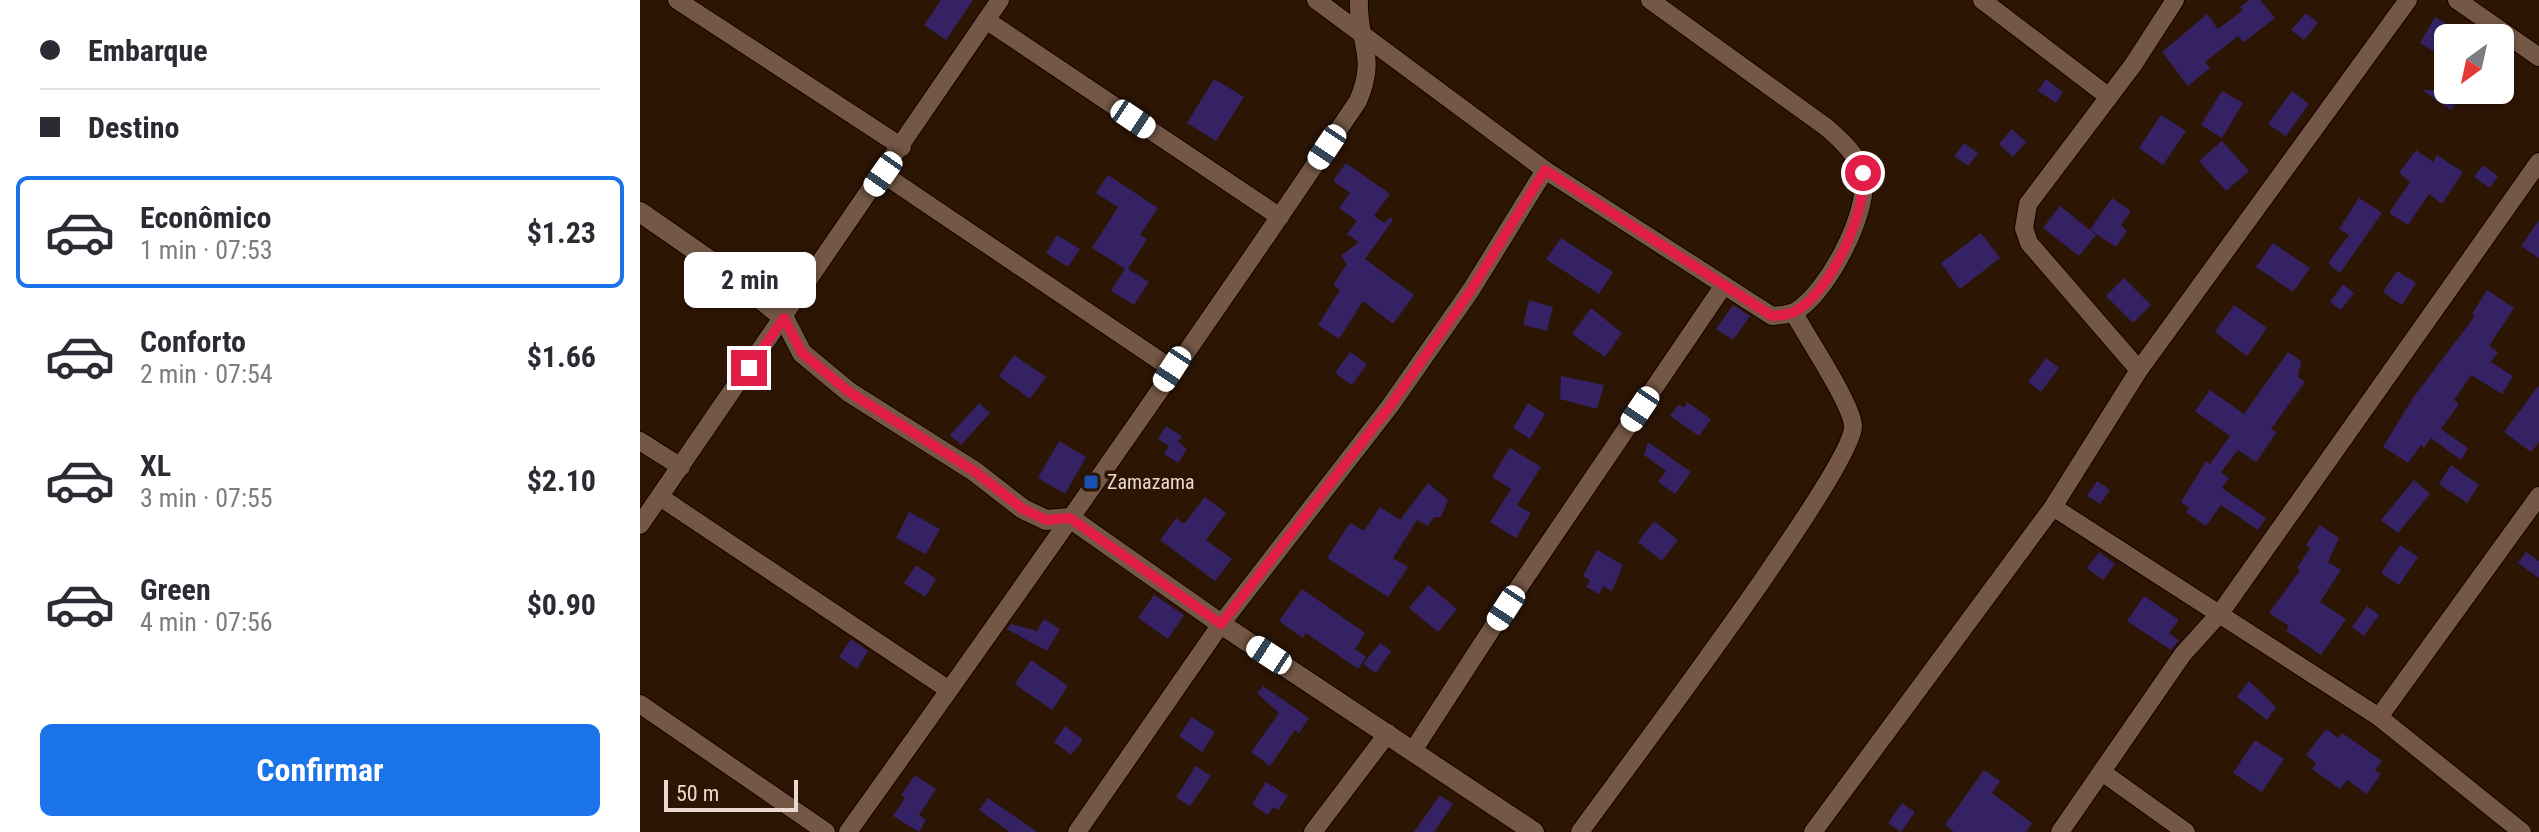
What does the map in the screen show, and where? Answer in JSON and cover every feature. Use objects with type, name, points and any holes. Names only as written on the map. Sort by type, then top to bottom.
[{"type":"street","points":[[677,0],[902,147]]},
{"type":"street","points":[[640,525],[1000,0]]},
{"type":"street","points":[[1316,0],[1545,170],[1772,316],[1794,313],[1817,294],[1856,224],[1864,189],[1863,173],[1843,141],[1826,127],[1650,0]]},
{"type":"street","points":[[848,832],[1103,476],[1172,369],[1358,101],[1368,78],[1369,56],[1359,0]]},
{"type":"street","points":[[1982,0],[2109,97]]},
{"type":"street","points":[[2139,370],[2042,260],[2024,228],[2028,204],[2109,97],[2175,0]]},
{"type":"street","points":[[1813,832],[2053,507],[2139,370],[2408,0]]},
{"type":"street","points":[[2457,0],[2539,57]]},
{"type":"street","points":[[986,20],[1280,217]]},
{"type":"street","points":[[2060,832],[2183,654],[2221,612],[2539,162]]},
{"type":"street","points":[[1077,832],[1221,624],[1390,406],[1471,290],[1545,170]]},
{"type":"street","points":[[883,174],[1172,369]]},
{"type":"street","points":[[640,212],[725,271],[784,318],[802,353],[849,392],[974,471],[1023,509],[1046,520],[1070,518],[1221,624],[1414,749],[1534,832]]},
{"type":"street","points":[[1414,749],[1521,584],[1724,285]]},
{"type":"street","points":[[1580,832],[1801,524],[1847,448],[1852,419],[1794,313]]},
{"type":"street","points":[[640,441],[681,467]]},
{"type":"street","points":[[2379,717],[2539,496]]},
{"type":"street","points":[[660,497],[949,690]]},
{"type":"street","points":[[2053,507],[2221,612],[2379,717],[2522,832]]},
{"type":"street","points":[[640,704],[826,832]]},
{"type":"street","points":[[1313,832],[1388,733]]},
{"type":"street","points":[[2102,772],[2186,832]]},
{"type":"building","points":[[941,0],[973,0],[946,40],[924,25]]},
{"type":"building","points":[[2249,0],[2260,0],[2275,18],[2244,42],[2238,36],[2205,62],[2210,68],[2188,86],[2162,52],[2207,14],[2218,29],[2243,10],[2240,7]]},
{"type":"building","points":[[2306,13],[2318,23],[2304,40],[2291,30]]},
{"type":"building","points":[[2435,17],[2446,24],[2434,24],[2434,52],[2420,43]]},
{"type":"building","points":[[1214,79],[1244,97],[1216,141],[1187,123]]},
{"type":"building","points":[[2046,79],[2063,92],[2056,103],[2038,91]]},
{"type":"building","points":[[2422,90],[2434,90],[2434,98]]},
{"type":"building","points":[[2222,91],[2243,103],[2222,138],[2201,125]]},
{"type":"building","points":[[2292,91],[2309,104],[2286,136],[2268,124]]},
{"type":"building","points":[[2161,115],[2186,131],[2163,165],[2139,148]]},
{"type":"building","points":[[2012,129],[2026,142],[2013,157],[1999,144]]},
{"type":"building","points":[[2222,141],[2249,171],[2226,191],[2199,161]]},
{"type":"building","points":[[1964,143],[1978,153],[1968,166],[1954,156]]},
{"type":"building","points":[[2416,150],[2433,162],[2437,155],[2463,172],[2442,204],[2429,194],[2408,225],[2389,213],[2410,182],[2399,173]]},
{"type":"building","points":[[1346,163],[1390,194],[1374,216],[1384,223],[1390,217],[1393,220],[1365,259],[1414,295],[1393,324],[1363,301],[1339,339],[1318,325],[1340,290],[1333,285],[1347,264],[1341,256],[1359,242],[1347,234],[1357,221],[1339,208],[1350,193],[1333,181]]},
{"type":"building","points":[[2483,165],[2498,176],[2490,188],[2474,177]]},
{"type":"building","points":[[1108,175],[1158,208],[1140,235],[1147,239],[1128,269],[1149,282],[1134,305],[1111,291],[1125,269],[1092,248],[1118,207],[1096,193]]},
{"type":"building","points":[[2112,198],[2131,211],[2121,225],[2127,231],[2116,247],[2090,230]]},
{"type":"building","points":[[2359,198],[2382,213],[2340,273],[2328,263],[2349,235],[2339,229]]},
{"type":"building","points":[[2060,206],[2096,235],[2079,256],[2043,228]]},
{"type":"building","points":[[2539,220],[2539,258],[2521,246]]},
{"type":"building","points":[[1981,233],[2000,258],[1960,289],[1941,263]]},
{"type":"building","points":[[1057,235],[1080,249],[1068,267],[1046,253]]},
{"type":"building","points":[[1561,238],[1613,272],[1599,294],[1546,259]]},
{"type":"building","points":[[2273,243],[2310,268],[2293,292],[2256,267]]},
{"type":"building","points":[[2397,271],[2416,283],[2402,305],[2383,292]]},
{"type":"building","points":[[2124,278],[2151,305],[2133,323],[2106,296]]},
{"type":"building","points":[[2343,284],[2354,293],[2341,310],[2330,302]]},
{"type":"building","points":[[2487,290],[2514,308],[2489,346],[2498,352],[2491,362],[2513,376],[2502,394],[2471,375],[2454,400],[2459,404],[2441,429],[2468,448],[2461,460],[2431,438],[2424,448],[2421,445],[2408,463],[2383,447],[2413,398],[2475,316],[2472,314]]},
{"type":"building","points":[[1529,300],[1553,307],[1547,331],[1523,325]]},
{"type":"building","points":[[1733,305],[1750,316],[1733,340],[1716,329]]},
{"type":"building","points":[[2234,305],[2267,328],[2247,356],[2215,332]]},
{"type":"building","points":[[1591,308],[1622,333],[1605,357],[1572,334]]},
{"type":"building","points":[[1350,352],[1367,364],[1352,385],[1335,373]]},
{"type":"building","points":[[2288,352],[2301,361],[2298,377],[2305,382],[2271,429],[2277,432],[2256,462],[2238,450],[2221,472],[2229,478],[2222,488],[2266,518],[2258,530],[2221,505],[2206,526],[2186,512],[2189,508],[2181,502],[2206,461],[2210,464],[2230,436],[2195,411],[2210,390],[2244,414]]},
{"type":"building","points":[[1014,355],[1046,377],[1030,399],[999,376]]},
{"type":"building","points":[[2046,358],[2059,368],[2041,392],[2028,382]]},
{"type":"building","points":[[1561,376],[1604,385],[1597,409],[1560,399]]},
{"type":"building","points":[[2539,385],[2539,442],[2531,452],[2504,432]]},
{"type":"building","points":[[1687,402],[1711,419],[1699,436],[1670,416],[1678,405],[1685,407]]},
{"type":"building","points":[[979,403],[990,413],[961,445],[950,435]]},
{"type":"building","points":[[1528,403],[1545,414],[1530,439],[1513,428]]},
{"type":"building","points":[[1166,426],[1182,436],[1178,442],[1187,449],[1178,463],[1164,454],[1169,446],[1158,439]]},
{"type":"building","points":[[1059,441],[1086,457],[1065,494],[1038,478]]},
{"type":"building","points":[[1648,442],[1691,472],[1675,494],[1658,482],[1666,471],[1644,455]]},
{"type":"building","points":[[1510,448],[1541,467],[1517,505],[1531,513],[1516,538],[1490,522],[1511,489],[1492,477]]},
{"type":"building","points":[[2451,465],[2479,485],[2467,503],[2439,484]]},
{"type":"building","points":[[2414,480],[2430,494],[2398,533],[2381,520]]},
{"type":"building","points":[[2097,481],[2110,490],[2100,504],[2087,496]]},
{"type":"building","points":[[1428,483],[1448,500],[1441,517],[1434,517],[1428,526],[1417,520],[1393,558],[1408,567],[1388,597],[1327,558],[1350,523],[1364,531],[1380,507],[1400,520]]},
{"type":"building","points":[[1205,497],[1226,513],[1206,540],[1232,559],[1215,581],[1160,540],[1176,518],[1184,524]]},
{"type":"building","points":[[909,512],[940,529],[926,554],[896,538]]},
{"type":"building","points":[[1654,521],[1678,540],[1662,561],[1638,542]]},
{"type":"building","points":[[2320,525],[2339,538],[2328,562],[2341,570],[2320,602],[2346,619],[2321,655],[2286,631],[2289,626],[2269,613],[2300,570],[2297,568],[2310,548],[2306,545]]},
{"type":"building","points":[[2400,545],[2418,557],[2399,585],[2381,573]]},
{"type":"building","points":[[1597,550],[1623,565],[1612,591],[1603,586],[1599,594],[1586,587],[1590,580],[1583,576]]},
{"type":"building","points":[[2099,552],[2115,564],[2103,580],[2087,568]]},
{"type":"building","points":[[2526,552],[2539,561],[2539,578],[2518,563]]},
{"type":"building","points":[[916,565],[936,579],[925,597],[904,583]]},
{"type":"building","points":[[1428,585],[1457,609],[1438,632],[1409,608]]},
{"type":"building","points":[[1302,589],[1365,633],[1355,649],[1366,657],[1358,669],[1306,633],[1303,638],[1279,621]]},
{"type":"building","points":[[1154,595],[1184,615],[1168,639],[1138,618]]},
{"type":"building","points":[[2144,596],[2179,620],[2169,633],[2179,640],[2171,650],[2127,621]]},
{"type":"building","points":[[2367,606],[2379,615],[2364,636],[2352,627]]},
{"type":"building","points":[[1044,619],[1060,629],[1047,651],[1007,629],[1011,624],[1037,631]]},
{"type":"building","points":[[851,639],[868,651],[857,669],[839,657]]},
{"type":"building","points":[[1380,643],[1391,651],[1376,673],[1363,664]]},
{"type":"building","points":[[1031,660],[1068,686],[1052,710],[1015,684]]},
{"type":"building","points":[[2249,681],[2276,707],[2267,720],[2237,697]]},
{"type":"building","points":[[1263,686],[1309,718],[1299,733],[1295,730],[1270,766],[1251,752],[1279,713],[1257,693]]},
{"type":"building","points":[[1192,717],[1215,732],[1202,752],[1179,736]]},
{"type":"building","points":[[1065,726],[1083,740],[1071,755],[1054,742]]},
{"type":"building","points":[[2326,729],[2338,738],[2342,733],[2382,761],[2375,770],[2381,774],[2367,794],[2347,780],[2340,789],[2312,769],[2316,763],[2306,755]]},
{"type":"building","points":[[2255,740],[2284,759],[2262,792],[2233,773]]},
{"type":"building","points":[[1196,766],[1211,776],[1190,806],[1176,797]]},
{"type":"building","points":[[1984,770],[2000,781],[1992,793],[2032,823],[2026,832],[1954,832],[1945,825]]},
{"type":"building","points":[[915,775],[936,789],[919,815],[926,820],[919,832],[893,816],[905,798],[901,795]]},
{"type":"building","points":[[1266,782],[1288,796],[1278,810],[1273,807],[1268,815],[1252,804]]},
{"type":"building","points":[[1440,795],[1453,804],[1434,832],[1414,832]]},
{"type":"building","points":[[988,798],[1037,832],[1010,832],[979,810]]},
{"type":"building","points":[[1902,803],[1915,812],[1901,832],[1888,823]]},
{"type":"place","name":"Zamazama","points":[[1091,482]]},
{"type":"route","points":[[749,368],[784,318],[802,353],[849,392],[974,471],[1023,509],[1046,520],[1070,518],[1221,624],[1390,406],[1471,290],[1545,170],[1772,316],[1794,313],[1817,294],[1856,224],[1864,189],[1863,173]]}]
